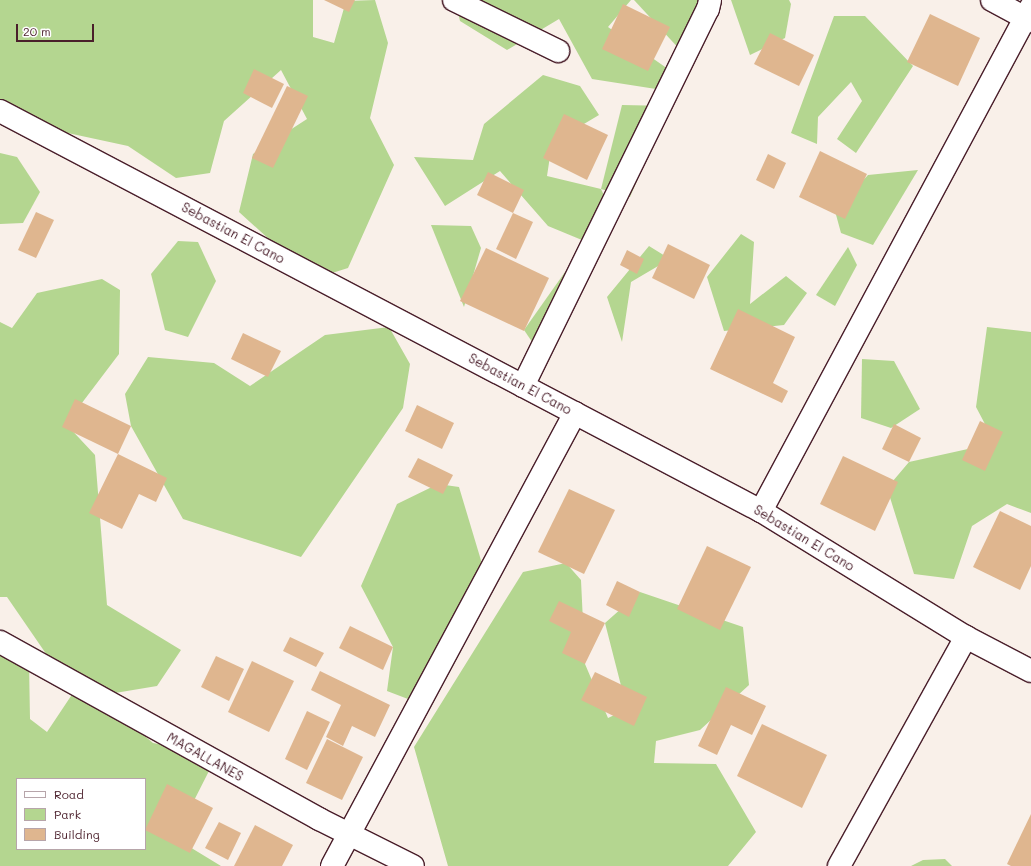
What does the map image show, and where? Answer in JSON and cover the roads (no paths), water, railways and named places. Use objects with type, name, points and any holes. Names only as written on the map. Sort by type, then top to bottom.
[{"type":"street","points":[[454,0],[558,51]]},
{"type":"street","points":[[523,386],[708,9],[710,0]]},
{"type":"street","points":[[761,511],[1029,15],[992,0]]},
{"type":"street","name":"Sebastian El Cano","points":[[0,110],[761,511],[966,637],[1031,671]]},
{"type":"street","points":[[332,866],[575,413]]},
{"type":"street","points":[[839,866],[966,637]]},
{"type":"street","name":"MAGALLANES","points":[[0,642],[348,834],[414,866]]}]
